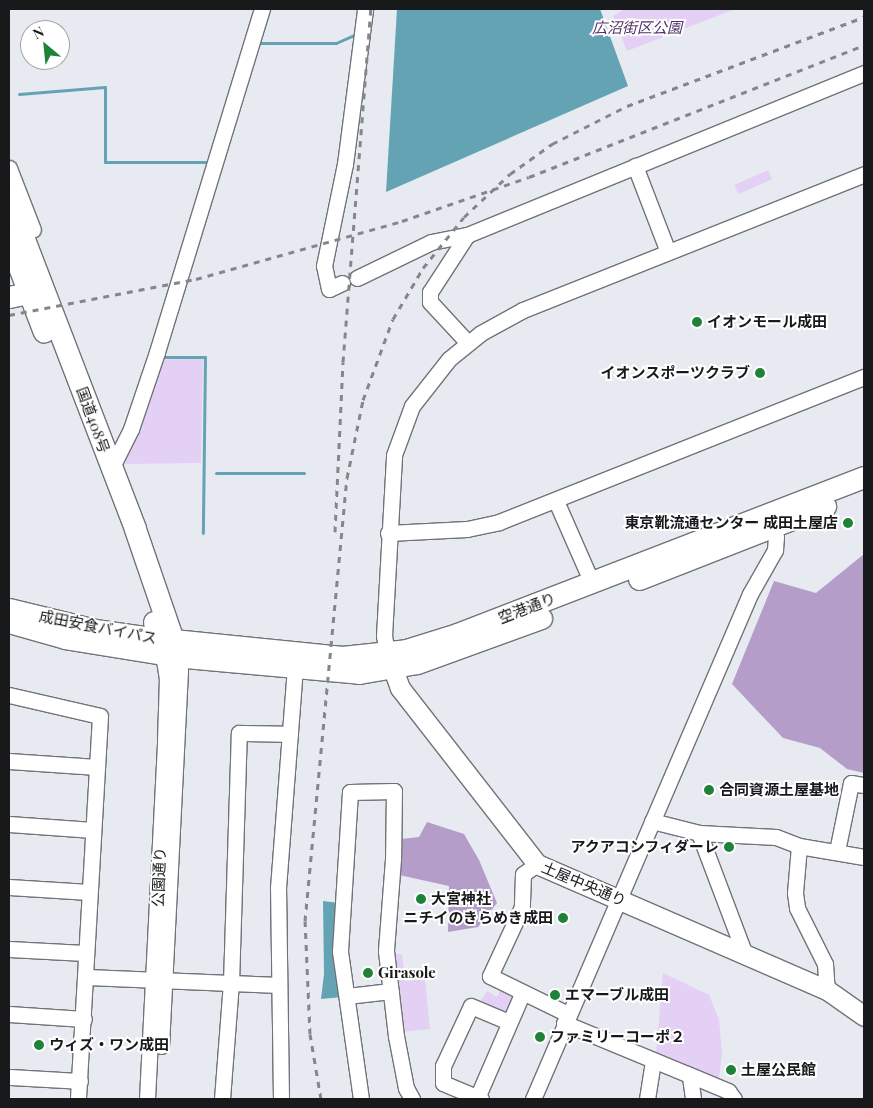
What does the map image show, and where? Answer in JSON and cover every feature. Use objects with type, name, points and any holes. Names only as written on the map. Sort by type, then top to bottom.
[{"type":"highway","name":"国道408号","points":[[9,200],[27,293],[168,647]]},
{"type":"highway","name":"国道408号","points":[[27,293],[111,470],[135,529],[168,647]]},
{"type":"highway","name":"空港通り","points":[[168,647],[342,657],[389,662],[470,647],[770,520],[864,477]]},
{"type":"highway","name":"空港通り","points":[[168,647],[295,668],[359,673],[592,583],[770,520],[864,490]]},
{"type":"main road","name":"成田安食バイパス","points":[[9,608],[168,647]]},
{"type":"main road","name":"成田安食バイパス","points":[[9,623],[74,641],[168,647]]},
{"type":"main road","name":"土屋中央通り","points":[[389,662],[400,688],[537,864],[827,990],[864,1016]]},
{"type":"street","points":[[111,470],[131,429],[157,352],[262,9]]},
{"type":"street","points":[[342,283],[329,289],[324,266],[345,164],[365,9]]},
{"type":"street","points":[[357,278],[431,242],[467,235],[864,73]]},
{"type":"street","points":[[635,166],[668,252]]},
{"type":"street","points":[[9,168],[18,245]]},
{"type":"street","points":[[389,662],[384,636],[388,533],[394,455],[399,437],[412,406],[427,383],[468,342],[523,310],[864,174]]},
{"type":"street","points":[[467,235],[430,292],[430,302],[468,342]]},
{"type":"street","points":[[388,533],[467,529],[499,522],[556,501],[864,377]]},
{"type":"street","points":[[556,501],[592,583]]},
{"type":"street","points":[[532,1099],[750,594],[775,550],[770,520]]},
{"type":"street","name":"公園通り","points":[[156,1099],[161,980],[180,670],[168,647]]},
{"type":"street","points":[[281,1099],[278,888],[295,668]]},
{"type":"street","points":[[9,695],[100,716],[85,953],[87,976],[78,1099]]},
{"type":"street","points":[[222,1099],[231,983],[239,733],[290,734]]},
{"type":"street","points":[[9,761],[97,767]]},
{"type":"street","points":[[837,851],[851,783],[864,785]]},
{"type":"street","points":[[361,1099],[340,951],[350,792],[394,790],[393,859],[386,951],[399,1054],[406,1088],[412,1099]]},
{"type":"street","points":[[652,821],[699,834],[776,837],[799,846],[864,857]]},
{"type":"street","points":[[9,824],[93,830]]},
{"type":"street","points":[[699,834],[745,955]]},
{"type":"street","points":[[799,846],[795,893],[798,908],[825,964],[827,990]]},
{"type":"street","points":[[537,864],[524,874],[522,907],[490,976],[566,1019],[690,1077],[728,1091],[734,1099]]},
{"type":"street","points":[[9,887],[89,892]]},
{"type":"street","points":[[9,949],[85,953]]},
{"type":"street","points":[[87,976],[278,985]]},
{"type":"street","name":"公園通り","points":[[146,1099],[161,980]]},
{"type":"street","points":[[347,996],[391,991]]},
{"type":"street","points":[[509,1022],[471,1006],[443,1066],[443,1082],[479,1098],[522,994]]},
{"type":"street","points":[[9,1014],[84,1019]]},
{"type":"street","points":[[647,1099],[653,1060]]},
{"type":"street","points":[[9,1077],[80,1081]]},
{"type":"street","points":[[690,1077],[693,1099]]},
{"type":"green space","name":"広沼街区公園","points":[[624,9],[735,9],[627,51],[613,16]]},
{"type":"green space","points":[[768,170],[772,179],[738,194],[734,185]]},
{"type":"green space","points":[[203,358],[201,463],[125,464],[159,360]]},
{"type":"green space","points":[[402,954],[405,981],[425,979],[430,1029],[399,1032],[391,955]]},
{"type":"green space","points":[[663,973],[709,995],[719,1020],[722,1054],[719,1078],[656,1054]]},
{"type":"green space","points":[[501,989],[516,996],[507,1017],[479,1003],[487,991],[497,997]]},
{"type":"shaded area","points":[[864,554],[864,773],[847,769],[820,748],[783,738],[732,684],[774,581],[816,593]]},
{"type":"shaded area","points":[[427,822],[464,834],[479,860],[497,903],[478,927],[448,932],[449,886],[399,875],[401,839],[419,837]]},
{"type":"water","points":[[397,9],[600,9],[628,86],[386,192]]},
{"type":"water","points":[[323,901],[339,903],[342,997],[321,999],[324,974]]},
{"type":"waterway","points":[[258,43],[336,43],[356,34]]},
{"type":"waterway","points":[[19,94],[105,87],[105,162],[209,162]]},
{"type":"waterway","points":[[160,357],[205,357],[203,533]]},
{"type":"waterway","points":[[216,473],[304,473]]},
{"type":"railway","points":[[335,532],[343,362],[371,9]]},
{"type":"railway","points":[[321,1099],[310,1034],[305,921],[347,478],[363,400],[393,319],[423,268],[464,217],[510,174],[552,144],[627,106],[864,17]]},
{"type":"railway","points":[[9,315],[196,279],[402,221],[529,177],[864,45]]},
{"type":"place","name":"イオンモール成田","points":[[697,322]]},
{"type":"place","name":"イオンスポーツクラブ","points":[[760,373]]},
{"type":"place","name":"東京靴流通センター 成田土屋店","points":[[848,523]]},
{"type":"place","name":"合同資源土屋基地","points":[[709,790]]},
{"type":"place","name":"アクアコンフィダーレ","points":[[729,847]]},
{"type":"place","name":"大宮神社","points":[[421,899]]},
{"type":"place","name":"ニチイのきらめき成田","points":[[563,918]]},
{"type":"place","name":"Girasole","points":[[368,973]]},
{"type":"place","name":"エマーブル成田","points":[[555,995]]},
{"type":"place","name":"ファミリーコーポ２","points":[[540,1037]]},
{"type":"place","name":"ウィズ・ワン成田","points":[[39,1045]]},
{"type":"place","name":"土屋公民館","points":[[731,1070]]}]
